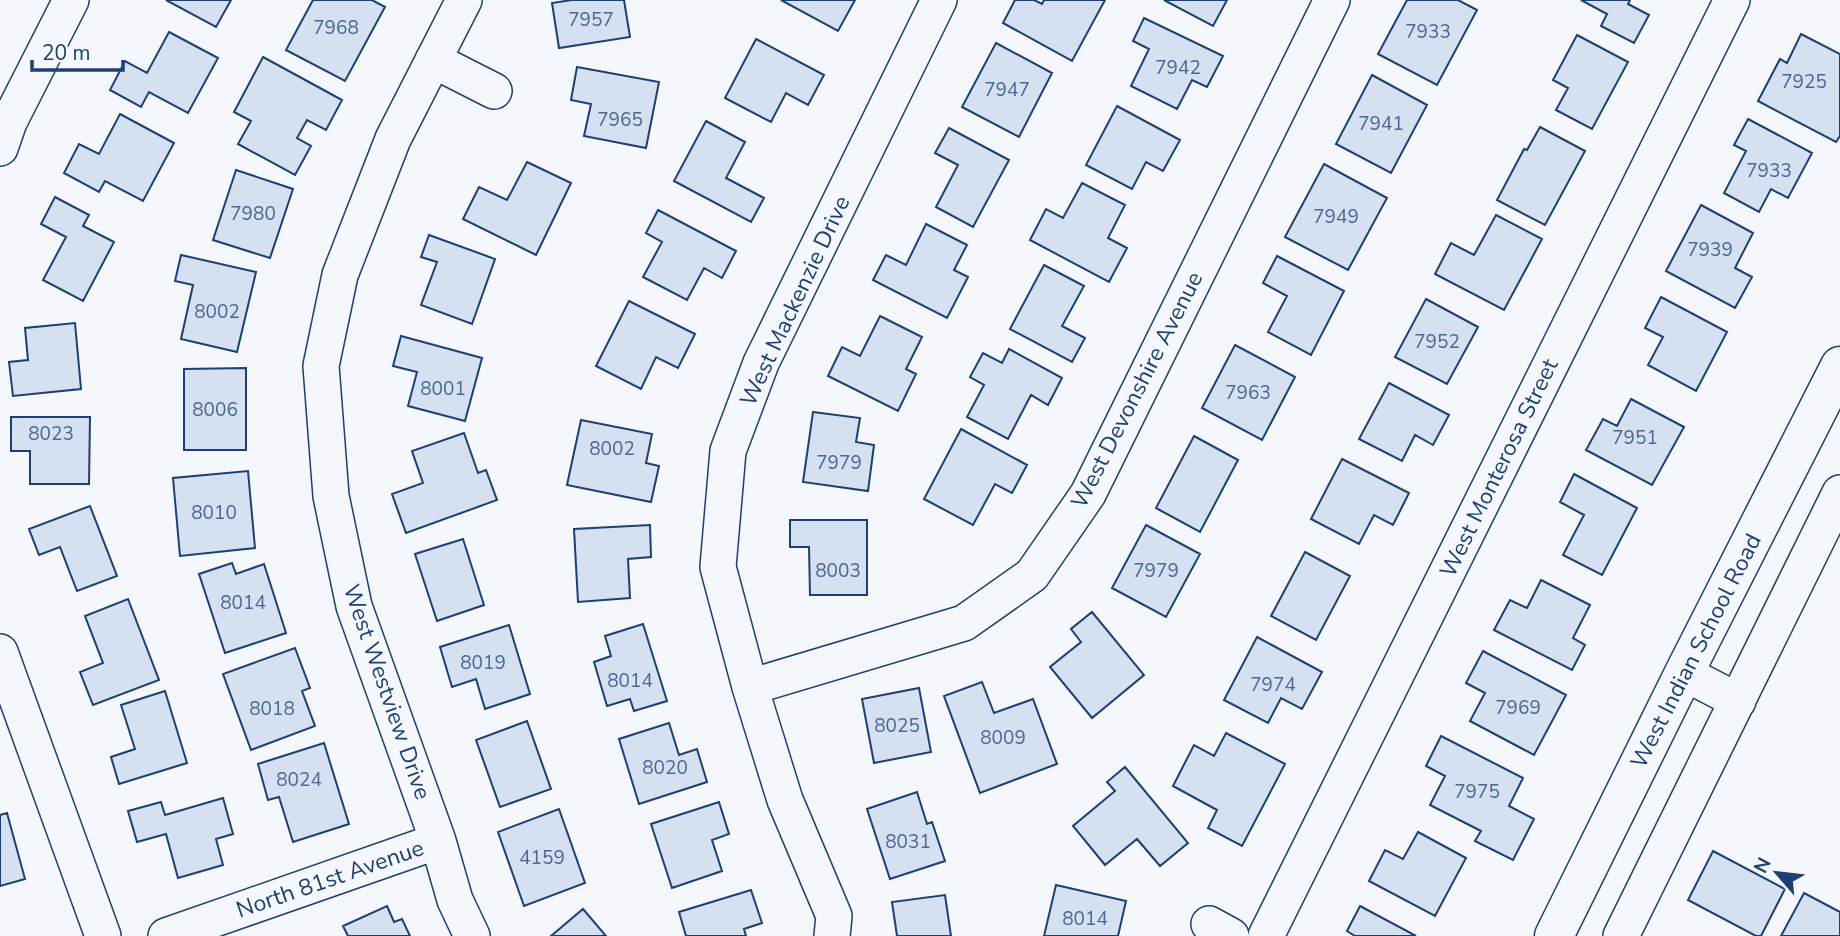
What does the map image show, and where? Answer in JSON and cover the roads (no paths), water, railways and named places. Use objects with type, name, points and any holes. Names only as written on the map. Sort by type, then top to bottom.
[{"type":"main road","name":"West Indian School Road","points":[[1554,936],[1840,366]]},
{"type":"street","points":[[0,148],[9,122],[71,0]]},
{"type":"street","name":"West Westview Drive","points":[[438,842],[354,606],[331,496],[320,366],[340,275],[393,139],[464,0]]},
{"type":"street","name":"West Mackenzie Drive","points":[[832,936],[834,916],[785,800],[750,687],[718,567],[728,451],[761,363],[939,0]]},
{"type":"street","name":"West Devonshire Avenue","points":[[750,687],[964,623],[1032,575],[1088,494],[1332,0]]},
{"type":"street","name":"West Monterosa Street","points":[[1266,936],[1732,0]]},
{"type":"street","points":[[433,60],[494,91]]},
{"type":"street","points":[[1623,935],[1840,493]]},
{"type":"street","points":[[0,652],[103,936]]},
{"type":"street","points":[[1684,673],[1738,701]]},
{"type":"street","name":"North 81st Avenue","points":[[166,936],[438,842],[455,900],[472,936]]}]
